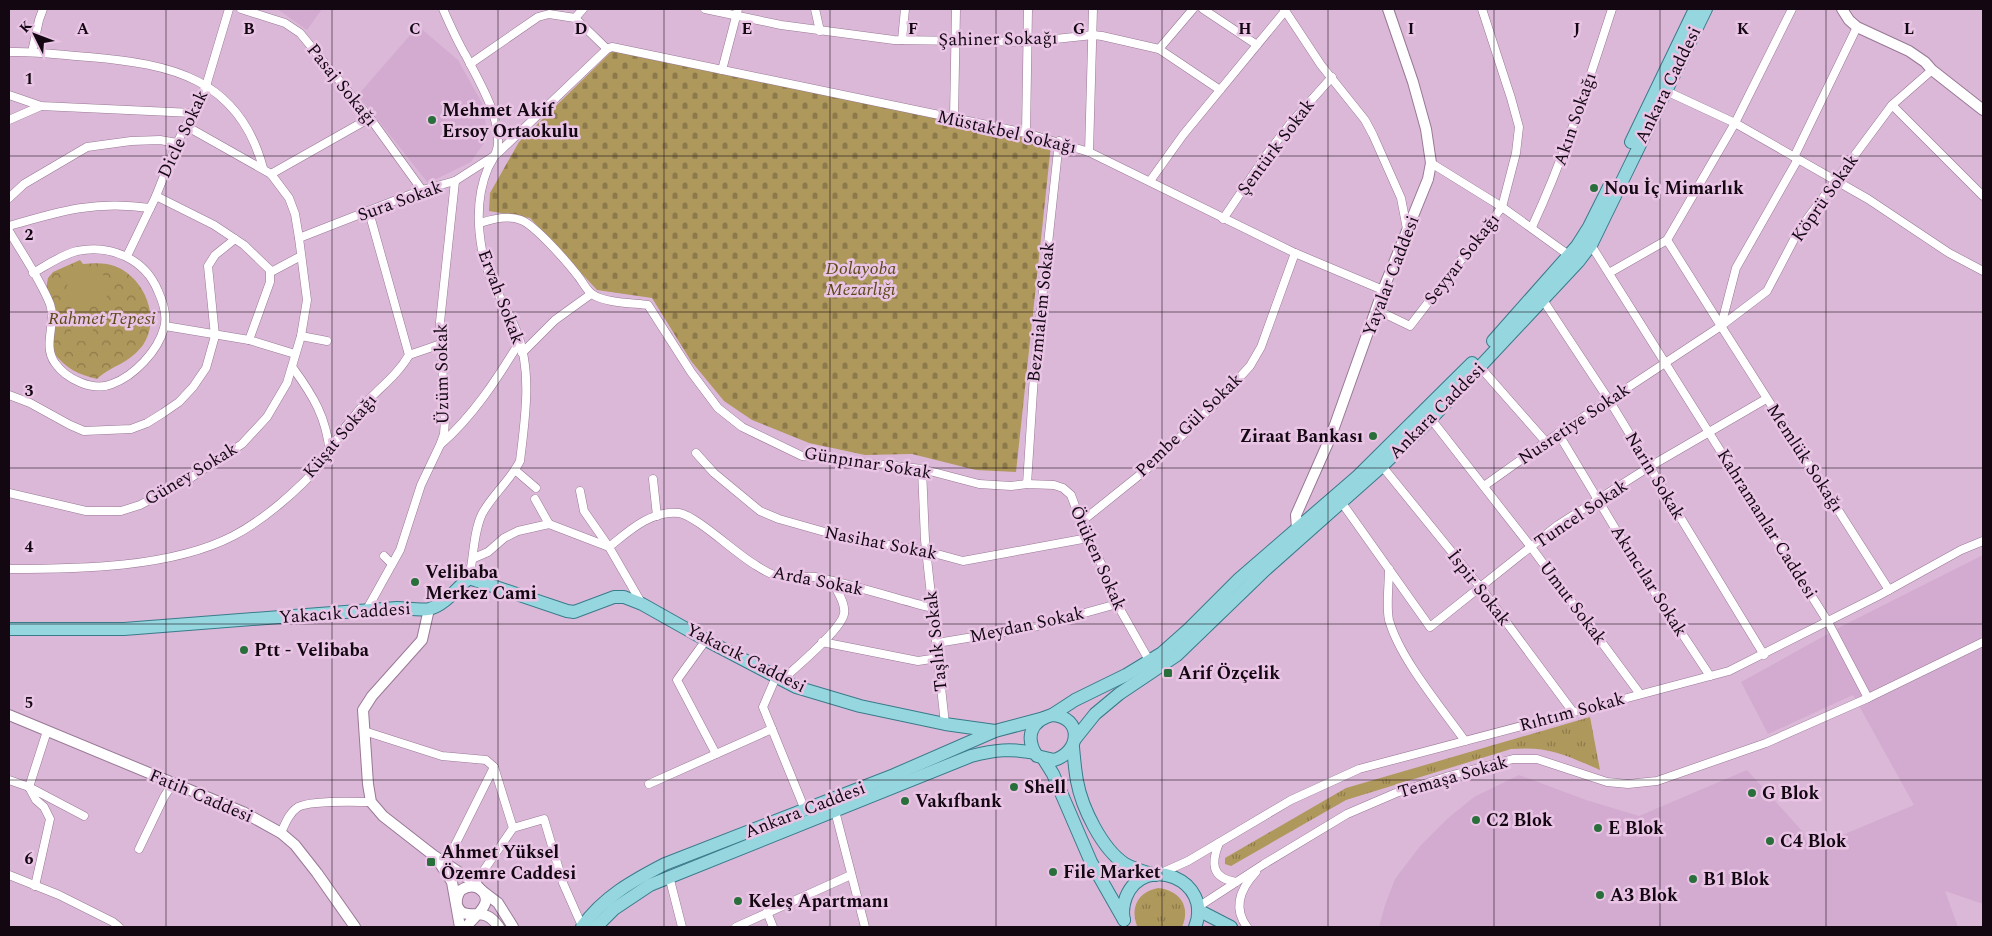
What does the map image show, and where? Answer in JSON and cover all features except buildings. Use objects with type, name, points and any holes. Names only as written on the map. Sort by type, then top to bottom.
[{"type":"main road","name":"Ankara Caddesi","points":[[596,927],[632,895],[669,876],[970,756],[1016,749],[1054,760],[1069,752],[1095,714],[1118,694],[1176,655],[1424,413],[1476,360],[1570,256],[1587,242],[1695,9]]},
{"type":"main road","name":"Ankara Caddesi","points":[[582,927],[604,902],[636,878],[666,864],[894,775],[995,731],[1048,716],[1075,700],[1150,662],[1189,629],[1238,579],[1342,503],[1431,419],[1543,300],[1587,242],[1666,91],[1706,9]]},
{"type":"main road","name":"Yakacık Caddesi","points":[[9,629],[124,629],[397,608],[428,609],[443,602],[469,578],[574,612],[614,598],[624,597],[642,604],[796,687],[860,706],[944,724],[995,731]]},
{"type":"main road","points":[[1125,924],[1091,862],[1053,774],[1031,744],[1031,734],[1035,725],[1048,716],[1063,717],[1071,724],[1075,732],[1077,783],[1083,801],[1101,839],[1108,849],[1126,865],[1156,874],[1170,875],[1185,883],[1196,897],[1198,920],[1195,927]]},
{"type":"main road","points":[[944,724],[952,729],[956,735],[952,749]]},
{"type":"main road","points":[[1125,924],[1124,904],[1128,892],[1136,883],[1156,874]]},
{"type":"main road","points":[[1198,909],[1231,927]]},
{"type":"street","points":[[32,52],[38,20],[43,9]]},
{"type":"street","name":"Dicle Sokak","points":[[127,256],[156,196],[177,143],[206,86],[230,9]]},
{"type":"street","name":"Pasaj Sokağı","points":[[241,9],[268,16],[294,28],[370,118],[422,190]]},
{"type":"street","points":[[443,9],[486,98],[495,124],[498,142],[496,154]]},
{"type":"street","points":[[575,18],[583,9]]},
{"type":"street","name":"Şahiner Sokağı","points":[[705,9],[737,12],[820,31],[902,40],[1027,42],[1093,35],[1158,49],[1220,90]]},
{"type":"street","points":[[815,9],[820,31]]},
{"type":"street","points":[[902,40],[905,9]]},
{"type":"street","points":[[954,118],[956,9]]},
{"type":"street","points":[[1026,133],[1028,9]]},
{"type":"street","points":[[1089,152],[1093,9]]},
{"type":"street","points":[[1158,49],[1193,9]]},
{"type":"street","points":[[1203,9],[1257,46]]},
{"type":"street","name":"Yayalar Caddesi","points":[[1299,533],[1296,515],[1331,436],[1383,290],[1428,179],[1431,163],[1426,129],[1413,82],[1388,9]]},
{"type":"street","name":"Seyyar Sokağı","points":[[1377,310],[1410,326],[1502,207],[1516,153],[1518,127],[1511,98],[1482,9]]},
{"type":"street","name":"Akın Sokağı","points":[[1532,227],[1553,182],[1580,108],[1612,9]]},
{"type":"street","points":[[1609,273],[1667,240],[1735,123],[1792,9]]},
{"type":"street","points":[[1842,9],[1849,20],[1857,27],[1909,51],[1983,109]]},
{"type":"street","points":[[1150,182],[1183,135],[1257,46],[1284,10],[1365,120],[1381,151],[1401,198],[1406,215],[1407,231]]},
{"type":"street","points":[[722,70],[737,12]]},
{"type":"street","points":[[470,64],[538,17],[549,14],[575,18],[606,50],[496,154]]},
{"type":"street","points":[[1721,326],[1736,268],[1796,158],[1857,27]]},
{"type":"street","name":"Müstakbel Sokağı","points":[[606,50],[612,47],[1058,141],[1089,152],[1295,253],[1383,290]]},
{"type":"street","points":[[9,52],[32,52],[119,60],[159,67],[206,86],[221,96],[240,116],[257,146],[263,168]]},
{"type":"street","name":"Köprü Sokak","points":[[1665,364],[1721,326],[1767,290],[1799,230],[1892,105],[1932,70]]},
{"type":"street","name":"Şentürk Sokak","points":[[1223,219],[1267,154],[1290,124],[1332,77]]},
{"type":"street","points":[[1666,91],[1735,123],[1868,199],[1949,253],[1983,271]]},
{"type":"street","points":[[9,95],[41,106],[193,113]]},
{"type":"street","points":[[1892,105],[1983,196]]},
{"type":"street","points":[[9,120],[41,106]]},
{"type":"street","points":[[270,174],[370,118]]},
{"type":"street","name":"Güney Sokak","points":[[9,493],[86,511],[120,511],[140,505],[189,479],[242,444],[255,431],[279,399],[293,368],[301,336],[306,300],[300,238],[295,214],[289,198],[263,168],[186,126]]},
{"type":"street","points":[[9,198],[24,184],[87,147],[131,140],[160,140],[177,143]]},
{"type":"street","name":"Bezmialem Sokak","points":[[1027,484],[1034,375],[1058,141]]},
{"type":"street","name":"Sura Sokak","points":[[300,238],[422,190],[455,181],[496,154]]},
{"type":"street","name":"Ervah Sokak","points":[[469,578],[474,558],[476,528],[482,513],[520,461],[523,432],[526,374],[520,343],[482,254],[479,198],[488,168],[496,154]]},
{"type":"street","points":[[1431,163],[1532,227],[1570,256]]},
{"type":"street","name":"Üzüm Sokak","points":[[366,611],[400,550],[421,485],[444,434],[440,322],[455,181]]},
{"type":"street","points":[[156,196],[214,225],[235,239],[271,272]]},
{"type":"street","points":[[9,226],[54,212],[88,205],[110,204],[150,208]]},
{"type":"street","points":[[369,212],[409,355],[442,344]]},
{"type":"street","points":[[480,223],[501,218],[520,219],[531,226],[578,276],[591,294],[555,320],[522,353]]},
{"type":"street","points":[[9,232],[51,306],[49,353],[55,364],[65,374],[79,382],[95,386],[111,385],[129,374],[144,361],[158,344],[165,326],[164,306],[150,274],[127,256],[95,249],[77,252],[61,257],[33,273]]},
{"type":"street","points":[[9,395],[30,403],[84,431],[131,429],[147,423],[179,402],[193,387],[206,368],[215,336],[208,266],[215,255],[235,239]]},
{"type":"street","name":"Memlük Sokağı","points":[[1667,240],[1766,399],[1889,590]]},
{"type":"street","name":"Kahramanlar Caddesi","points":[[1587,242],[1609,273],[1828,622],[1868,698]]},
{"type":"street","name":"Pembe Gül Sokak","points":[[1081,522],[1147,469],[1218,401],[1250,366],[1261,347],[1295,253]]},
{"type":"street","points":[[271,272],[301,256]]},
{"type":"street","points":[[249,340],[270,282],[271,272]]},
{"type":"street","name":"Günpınar Sokak","points":[[591,294],[601,299],[648,305],[710,399],[727,416],[742,426],[802,456],[922,469],[979,484],[1011,486],[1027,484]]},
{"type":"street","name":"Narin Sokak","points":[[1543,300],[1609,400],[1764,654]]},
{"type":"street","points":[[165,326],[215,336],[249,340],[295,354]]},
{"type":"street","points":[[301,336],[328,341]]},
{"type":"street","points":[[440,446],[459,428],[501,373],[520,343]]},
{"type":"street","name":"Küşat Sokağı","points":[[9,569],[95,567],[182,554],[232,536],[257,521],[296,489],[321,465],[358,411],[397,373],[409,355]]},
{"type":"street","name":"Nusretiye Sokak","points":[[1484,486],[1558,433],[1665,364]]},
{"type":"street","points":[[293,368],[314,397],[323,417],[328,431],[330,453]]},
{"type":"street","points":[[1480,368],[1546,442]]},
{"type":"street","name":"Tuncel Sokak","points":[[1389,570],[1430,627],[1558,525],[1650,467],[1766,399]]},
{"type":"street","name":"Umut Sokak","points":[[1431,419],[1531,547],[1640,694]]},
{"type":"street","name":"Akıncılar Sokak","points":[[1558,433],[1640,570],[1710,676]]},
{"type":"street","name":"Nasihat Sokak","points":[[696,453],[726,484],[750,504],[768,515],[846,538],[926,551],[962,561],[1088,538]]},
{"type":"street","name":"İspir Sokak","points":[[1382,466],[1481,588],[1573,712]]},
{"type":"street","name":"Taşlık Sokak","points":[[922,469],[926,551],[944,724]]},
{"type":"street","points":[[515,470],[536,488]]},
{"type":"street","points":[[653,479],[657,516]]},
{"type":"street","name":"Ötüken Sokak","points":[[1027,484],[1054,485],[1063,488],[1072,495],[1081,522],[1117,604],[1150,662]]},
{"type":"street","points":[[580,491],[584,511],[609,546],[642,604]]},
{"type":"street","points":[[535,499],[549,524]]},
{"type":"street","points":[[1342,503],[1389,570],[1388,618],[1396,639],[1464,741]]},
{"type":"street","name":"Arda Sokak","points":[[609,546],[637,525],[657,516],[671,513],[690,516],[748,561],[778,576],[789,578],[813,577],[932,608]]},
{"type":"street","points":[[474,558],[488,552],[504,538],[518,531],[549,524],[609,546]]},
{"type":"street","name":"Rıhtım Sokak","points":[[1156,874],[1188,861],[1291,800],[1359,769],[1729,671],[1828,622],[1961,550],[1983,541]]},
{"type":"street","points":[[384,556],[392,563]]},
{"type":"street","points":[[805,810],[763,707],[779,678],[822,642],[844,614],[843,604],[832,582]]},
{"type":"street","name":"Meydan Sokak","points":[[937,643],[1034,627],[1117,604]]},
{"type":"street","points":[[428,609],[422,640],[372,696],[363,710],[371,802],[383,816],[503,908],[513,927]]},
{"type":"street","points":[[706,640],[677,680],[716,754]]},
{"type":"street","points":[[822,642],[918,661],[938,658]]},
{"type":"street","points":[[1868,698],[1983,642]]},
{"type":"street","name":"Temaşa Sokak","points":[[1198,909],[1264,864],[1347,814],[1396,793],[1449,776],[1513,759],[1537,759],[1607,782],[1628,784],[1656,781],[1766,743],[1868,698]]},
{"type":"street","name":"Fatih Caddesi","points":[[9,715],[243,812],[281,833],[295,846],[317,873],[355,927]]},
{"type":"street","points":[[649,784],[772,729]]},
{"type":"street","points":[[34,886],[50,820],[29,787],[47,731]]},
{"type":"street","points":[[364,731],[442,756],[486,760],[494,767],[513,828]]},
{"type":"street","points":[[446,863],[494,767]]},
{"type":"street","points":[[9,780],[29,787],[84,816]]},
{"type":"street","points":[[139,849],[164,797],[173,783]]},
{"type":"street","points":[[281,833],[289,816],[303,805],[310,803],[371,802]]},
{"type":"street","points":[[836,811],[865,927]]},
{"type":"street","points":[[478,887],[513,828],[544,819],[563,883],[582,927]]},
{"type":"street","points":[[1218,843],[1213,858],[1215,870],[1226,881],[1236,882]]},
{"type":"street","points":[[434,854],[452,882],[460,927]]},
{"type":"street","points":[[1247,927],[1243,922],[1239,909],[1239,898],[1242,889],[1264,864]]},
{"type":"street","points":[[736,927],[851,875]]},
{"type":"street","points":[[9,876],[93,912],[119,927]]},
{"type":"street","points":[[669,876],[682,927]]},
{"type":"street","points":[[466,927],[476,914],[484,908],[486,899],[478,887],[473,886],[464,888],[458,896],[457,905],[463,913],[472,915],[476,914],[487,916],[498,927]]},
{"type":"street","points":[[767,912],[773,927]]},
{"type":"shaded area","points":[[277,9],[322,9],[307,30]]},
{"type":"shaded area","name":"Mehmet Akif Ersoy Ortaokulu","points":[[418,26],[458,60],[482,103],[488,137],[471,162],[428,183],[358,95]]},
{"type":"shaded area","points":[[1983,555],[1983,904],[1945,891],[1958,927],[1379,927],[1395,879],[1421,845],[1447,819],[1474,797],[1519,775],[1586,800],[1639,816],[1747,770],[1803,832],[1809,849],[1914,805],[1853,695],[1768,734],[1741,682],[1842,626]]},
{"type":"green space","name":"Dolayoba Mezarlığı","points":[[612,51],[990,129],[1051,145],[1016,472],[976,470],[912,454],[865,455],[809,443],[752,420],[724,401],[691,361],[652,298],[597,290],[530,218],[489,211],[490,193],[519,142]]},
{"type":"green space","name":"Rahmet Tepesi","points":[[80,260],[83,264],[100,263],[113,265],[127,273],[142,290],[150,312],[148,335],[143,345],[132,356],[97,379],[73,370],[54,353],[54,335],[46,289],[48,278],[53,272]]},
{"type":"green space","points":[[69,271],[109,276],[106,304],[66,299]]},
{"type":"green space","points":[[82,319],[90,322],[93,330],[90,338],[82,341],[74,338],[71,330],[74,322]]},
{"type":"green space","points":[[1590,717],[1600,770],[1547,750],[1511,749],[1346,800],[1231,866],[1225,864],[1225,858],[1346,788]]},
{"type":"green space","points":[[1158,888],[1172,892],[1182,901],[1185,913],[1182,927],[1137,926],[1135,907],[1137,901],[1145,893]]},
{"type":"place","name":"Mehmet Akif Ersoy Ortaokulu","points":[[432,120]]},
{"type":"place","name":"Nou İç Mimarlık","points":[[1594,188]]},
{"type":"place","name":"Ziraat Bankası","points":[[1373,436]]},
{"type":"place","name":"Velibaba Merkez Cami","points":[[415,582]]},
{"type":"place","name":"Ptt - Velibaba","points":[[244,650]]},
{"type":"place","name":"Arif Özçelik","points":[[1168,673]]},
{"type":"place","name":"Shell","points":[[1014,787]]},
{"type":"place","name":"G Blok","points":[[1752,793]]},
{"type":"place","name":"Vakıfbank","points":[[905,801]]},
{"type":"place","name":"C2 Blok","points":[[1476,820]]},
{"type":"place","name":"E Blok","points":[[1598,828]]},
{"type":"place","name":"C4 Blok","points":[[1770,841]]},
{"type":"place","name":"Ahmet Yüksel Özemre Caddesi","points":[[431,862]]},
{"type":"place","name":"File Market","points":[[1053,872]]},
{"type":"place","name":"B1 Blok","points":[[1693,879]]},
{"type":"place","name":"A3 Blok","points":[[1600,895]]},
{"type":"place","name":"Keleş Apartmanı","points":[[738,901]]}]
